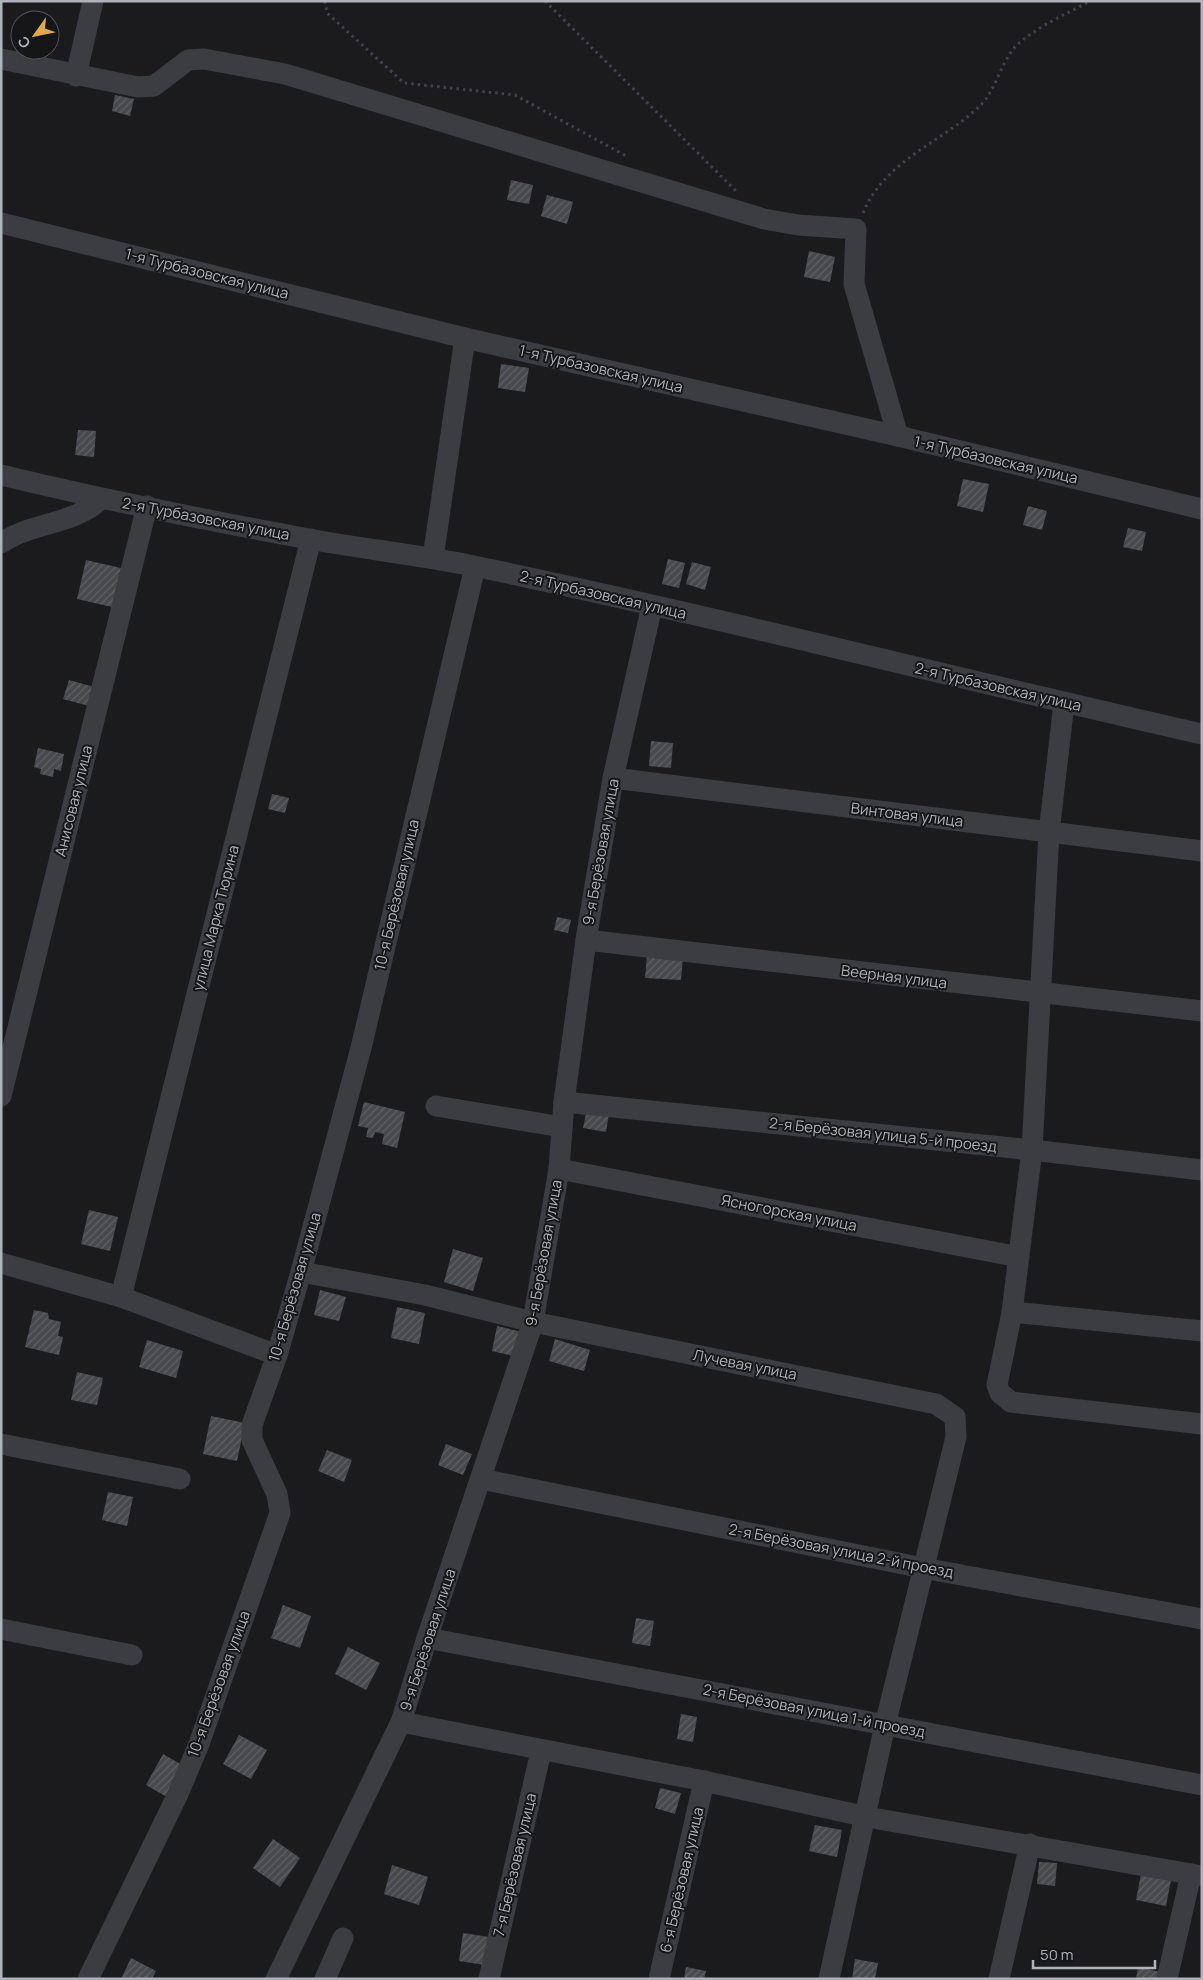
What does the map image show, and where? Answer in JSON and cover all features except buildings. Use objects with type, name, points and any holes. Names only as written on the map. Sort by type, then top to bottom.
[{"type":"street","points":[[76,76],[93,1]]},
{"type":"street","points":[[1,59],[76,76],[138,87],[154,86],[188,60],[204,59],[285,74],[764,219],[798,225],[856,229],[854,284],[898,436]]},
{"type":"street","name":"1-я Турбазовская улица","points":[[1,223],[465,338],[898,436],[1202,509]]},
{"type":"street","points":[[433,558],[465,338]]},
{"type":"street","name":"2-я Турбазовская улица","points":[[1,475],[101,499],[147,506],[311,539],[433,558],[475,567],[652,606],[1202,734]]},
{"type":"street","points":[[1,543],[34,527],[80,514],[92,508],[101,499]]},
{"type":"street","name":"Анисовая улица","points":[[1,1096],[147,506]]},
{"type":"street","name":"улица Марка Тюрина","points":[[121,1297],[311,539]]},
{"type":"street","name":"10-я Берёзовая улица","points":[[88,1979],[178,1794],[280,1513],[277,1494],[252,1440],[252,1425],[276,1355],[301,1272],[361,1048],[475,567]]},
{"type":"street","name":"9-я Берёзовая улица","points":[[276,1979],[402,1722],[427,1638],[533,1322],[559,1169],[564,1102],[586,940],[613,778],[652,606]]},
{"type":"street","points":[[1064,703],[1049,833],[1032,1150],[1012,1312],[997,1385],[1000,1393],[1011,1402],[1202,1424]]},
{"type":"street","name":"Винтовая улица","points":[[613,778],[1202,851]]},
{"type":"street","name":"Веерная улица","points":[[586,940],[1202,1012]]},
{"type":"street","name":"2-я Берёзовая улица 5-й проезд","points":[[564,1102],[1032,1150],[1202,1170]]},
{"type":"street","points":[[436,1106],[562,1127]]},
{"type":"street","name":"Ясногорская улица","points":[[559,1169],[1019,1257]]},
{"type":"street","points":[[1,1264],[121,1297],[276,1355]]},
{"type":"street","name":"Лучевая улица","points":[[301,1272],[425,1295],[533,1322],[936,1404],[955,1417],[956,1437],[924,1568]]},
{"type":"street","points":[[1012,1312],[1202,1331]]},
{"type":"street","points":[[1,1444],[180,1478]]},
{"type":"street","name":"2-я Берёзовая улица 2-й проезд","points":[[481,1479],[924,1568],[1202,1619]]},
{"type":"street","points":[[829,1979],[867,1817],[886,1725],[924,1568]]},
{"type":"street","points":[[1,1629],[132,1655]]},
{"type":"street","name":"2-я Берёзовая улица 1-й проезд","points":[[427,1638],[1202,1785]]},
{"type":"street","points":[[402,1722],[541,1751],[704,1781],[867,1817],[1030,1844],[1196,1875],[1167,1979]]},
{"type":"street","name":"7-я Берёзовая улица","points":[[489,1979],[541,1751]]},
{"type":"street","name":"6-я Берёзовая улица","points":[[659,1979],[704,1781]]},
{"type":"street","points":[[999,1979],[1030,1844]]},
{"type":"street","points":[[325,1979],[343,1938]]},
{"type":"path","points":[[325,1],[327,12],[404,83],[515,95],[635,161]]},
{"type":"path","points":[[545,1],[739,194]]},
{"type":"path","points":[[856,229],[869,198],[883,179],[981,105],[1003,65],[1015,48],[1032,33],[1090,1]]}]
